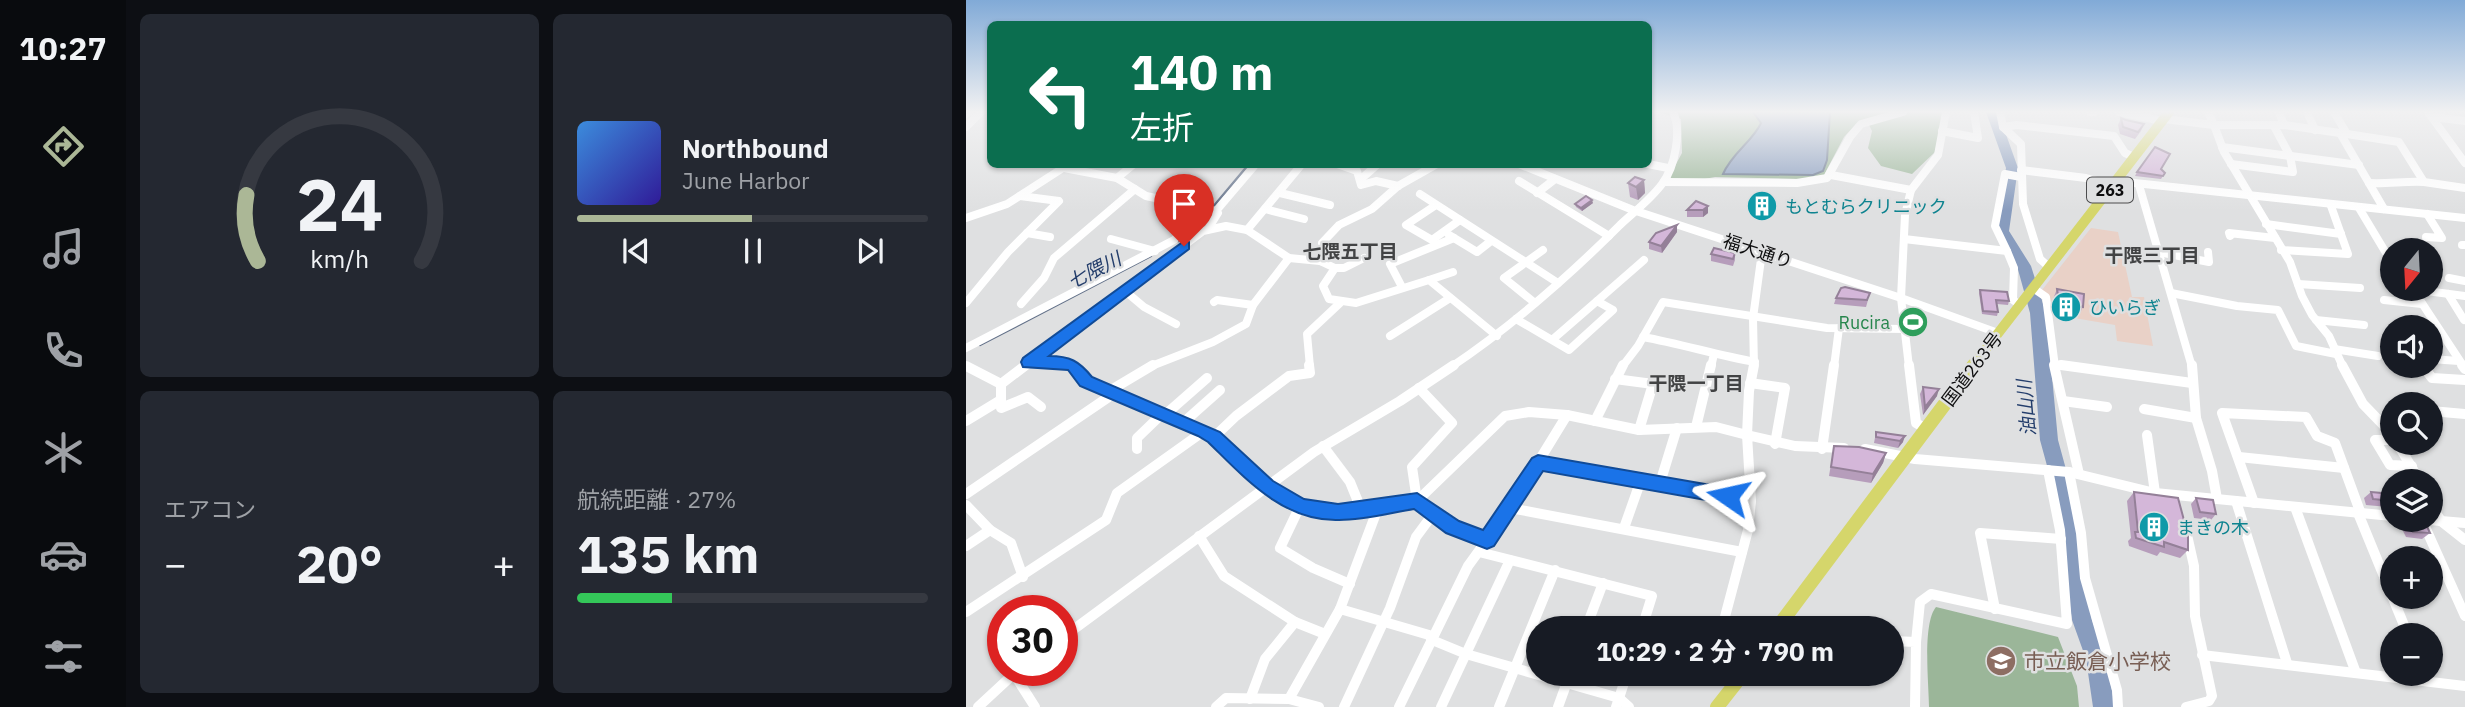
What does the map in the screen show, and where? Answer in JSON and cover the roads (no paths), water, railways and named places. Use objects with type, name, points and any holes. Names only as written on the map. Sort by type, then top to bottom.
[{"type":"highway","name":"国道263号","points":[[1786,616],[1998,333],[2143,145]]},
{"type":"highway","points":[[1717,707],[1726,686]]},
{"type":"street","points":[[1078,626],[1266,486],[1497,336],[1609,236],[1664,182],[1677,145]]},
{"type":"street","points":[[1664,182],[1822,180],[1831,175],[1844,145]]},
{"type":"street","points":[[1926,429],[1916,423],[1901,298],[1907,203],[1911,190],[1938,155],[1940,145]]},
{"type":"street","points":[[2021,145],[2025,211],[2040,244],[2040,259],[2049,267]]},
{"type":"street","points":[[2120,145],[2126,153],[2134,157]]},
{"type":"street","points":[[2231,164],[2293,172],[2290,156],[2284,145]]},
{"type":"street","points":[[2350,145],[2384,209]]},
{"type":"street","points":[[2401,145],[2424,183]]},
{"type":"street","points":[[2452,145],[2465,163]]},
{"type":"street","points":[[2222,147],[2359,165]]},
{"type":"street","points":[[2222,147],[2275,238],[2316,320],[2329,336],[2363,404],[2380,422]]},
{"type":"street","points":[[1652,165],[1668,168]]},
{"type":"street","points":[[966,218],[1007,204],[1062,168]]},
{"type":"street","points":[[1041,407],[1028,397],[1001,408],[1001,384],[1208,229],[1218,214],[1212,210],[1146,196],[1117,178],[1074,168]]},
{"type":"street","points":[[1117,178],[1129,168]]},
{"type":"street","points":[[966,348],[1181,235],[1212,210],[1252,168]]},
{"type":"street","points":[[1247,230],[1299,168]]},
{"type":"street","points":[[1348,168],[1357,171],[1361,185],[1376,181],[1398,186]]},
{"type":"street","points":[[1361,179],[1373,168]]},
{"type":"street","points":[[1320,261],[1327,250],[1322,243],[1329,233],[1339,225],[1372,209],[1398,186],[1430,168]]},
{"type":"street","name":"福大通り","points":[[1529,168],[1633,210],[1901,298],[1998,333]]},
{"type":"street","points":[[2118,707],[2116,690],[2085,578],[2074,473],[2075,448],[2054,364],[2046,298],[2029,293],[2012,300],[2016,279],[2011,255],[1994,226],[2006,174],[2086,178],[2331,206],[2465,218]]},
{"type":"street","points":[[1831,175],[1911,190]]},
{"type":"street","points":[[1537,193],[1555,179]]},
{"type":"street","points":[[1519,181],[1609,236]]},
{"type":"street","points":[[2369,183],[2396,185],[2408,181],[2465,187]]},
{"type":"street","points":[[2139,185],[2192,365],[2196,418],[2212,471],[2217,499]]},
{"type":"street","points":[[1010,299],[1022,302],[1044,278],[1054,258],[1135,189]]},
{"type":"street","points":[[1280,193],[1330,205]]},
{"type":"street","points":[[1420,194],[1558,283]]},
{"type":"street","points":[[966,303],[1059,201],[1020,196]]},
{"type":"street","points":[[1436,205],[1406,225],[1432,240],[1460,220]]},
{"type":"street","points":[[2281,250],[2348,254],[2331,206]]},
{"type":"street","points":[[2359,208],[2380,243]]},
{"type":"street","points":[[1265,209],[1304,219]]},
{"type":"street","points":[[2426,237],[2442,238],[2427,214]]},
{"type":"street","points":[[2266,224],[2341,234]]},
{"type":"street","points":[[1208,229],[1226,226],[1247,230],[1289,258],[1320,261],[1335,268],[1344,268],[1364,258]]},
{"type":"street","points":[[1444,231],[1477,252],[1491,241]]},
{"type":"street","points":[[1027,233],[1050,237]]},
{"type":"street","points":[[2230,236],[2229,233],[2275,238]]},
{"type":"street","points":[[1402,287],[1390,264],[1432,246],[1444,245],[1454,238]]},
{"type":"street","points":[[1111,239],[1155,251]]},
{"type":"street","points":[[1904,239],[2007,251]]},
{"type":"street","points":[[1535,303],[1504,278],[1543,250]]},
{"type":"street","points":[[1725,616],[1742,552],[1751,501],[1747,435],[1750,383],[1755,362],[1753,318],[1762,252]]},
{"type":"street","points":[[2159,252],[2209,262],[2208,252]]},
{"type":"street","points":[[966,494],[1114,391],[1136,371],[1179,357],[1241,327],[1249,321],[1249,312],[1253,305],[1289,258]]},
{"type":"street","points":[[1552,340],[1644,260]]},
{"type":"street","points":[[1335,268],[1323,286],[1327,296],[1340,303],[1369,302],[1418,281],[1453,272]]},
{"type":"street","points":[[2449,278],[2465,281]]},
{"type":"street","points":[[1429,280],[1497,336]]},
{"type":"street","points":[[2298,284],[2360,288]]},
{"type":"street","points":[[1125,291],[1144,307],[1176,324]]},
{"type":"street","points":[[2171,293],[2236,306],[2278,310],[2296,346],[2378,356]]},
{"type":"street","points":[[2443,294],[2465,296]]},
{"type":"street","points":[[2448,295],[2464,320]]},
{"type":"street","points":[[1390,336],[1450,298]]},
{"type":"street","points":[[1214,302],[1217,300],[1253,305]]},
{"type":"street","points":[[1516,319],[1569,351],[1613,310],[1597,301]]},
{"type":"street","points":[[2394,301],[2422,304]]},
{"type":"street","points":[[2420,301],[2428,315]]},
{"type":"street","points":[[1595,421],[1626,358],[1643,337],[1663,302],[1753,318],[1839,328],[1905,329]]},
{"type":"street","points":[[966,612],[1106,520],[1117,493],[1209,434],[1289,376],[1310,373],[1307,334],[1340,303]]},
{"type":"street","points":[[2316,320],[2364,325]]},
{"type":"street","points":[[1822,450],[1839,328]]},
{"type":"street","points":[[1643,337],[1703,348],[1714,354],[1755,362]]},
{"type":"street","points":[[2443,340],[2462,365]]},
{"type":"street","points":[[1696,427],[1714,354]]},
{"type":"street","points":[[2443,361],[2462,365]]},
{"type":"street","points":[[1029,362],[1062,362],[1073,366],[1086,382],[1114,391],[1209,434],[1266,486],[1300,506],[1338,512],[1417,501],[1499,419],[1530,412],[1567,415],[1639,430],[1722,428],[1774,444],[1822,450],[1858,448],[1905,457],[2049,470],[2074,473],[2155,493],[2380,515]]},
{"type":"street","points":[[2054,364],[2192,383]]},
{"type":"street","points":[[966,366],[1001,384]]},
{"type":"street","points":[[1137,449],[1137,438],[1207,378]]},
{"type":"street","points":[[2432,378],[2465,380]]},
{"type":"street","points":[[1615,379],[1653,384],[1639,430]]},
{"type":"street","points":[[1750,383],[1785,388],[1774,444]]},
{"type":"street","points":[[1419,388],[1452,423],[1412,467],[1417,501],[1452,527],[1487,540]]},
{"type":"street","points":[[1184,422],[1220,390]]},
{"type":"street","points":[[966,421],[999,401]]},
{"type":"street","points":[[2063,401],[2107,407]]},
{"type":"street","points":[[2144,409],[2196,418]]},
{"type":"street","points":[[2443,412],[2465,414]]},
{"type":"street","points":[[2254,503],[2222,413],[2306,417],[2317,436],[2335,443],[2403,623]]},
{"type":"street","points":[[1399,707],[1468,566],[1510,508],[1567,415]]},
{"type":"street","points":[[1660,483],[1677,428]]},
{"type":"street","points":[[2147,435],[2155,493]]},
{"type":"street","points":[[1324,446],[1350,482],[1362,509]]},
{"type":"street","points":[[2384,455],[2390,465],[2412,466]]},
{"type":"street","points":[[2405,455],[2414,469]]},
{"type":"street","points":[[2239,457],[2344,468]]},
{"type":"street","points":[[1538,463],[1751,501]]},
{"type":"street","points":[[1915,707],[1920,602],[1931,594],[2067,624],[2061,539],[2049,470]]},
{"type":"street","points":[[1624,528],[1641,480]]},
{"type":"street","points":[[2175,495],[2194,566],[2195,616],[2212,696],[2209,701],[2186,707]]},
{"type":"street","points":[[2236,501],[2287,663]]},
{"type":"street","points":[[966,505],[990,530],[1012,543],[1023,577]]},
{"type":"street","points":[[1300,506],[1280,548],[1313,568],[1350,584]]},
{"type":"street","points":[[2295,507],[2356,673]]},
{"type":"street","points":[[1289,699],[1340,609],[1378,508]]},
{"type":"street","points":[[1510,508],[1742,552]]},
{"type":"street","points":[[1343,707],[1383,623],[1416,537],[1433,514]]},
{"type":"street","points":[[2443,521],[2465,523]]},
{"type":"street","points":[[2443,525],[2465,540]]},
{"type":"street","points":[[966,546],[981,539],[990,530]]},
{"type":"street","points":[[2426,532],[2465,616]]},
{"type":"street","points":[[1995,609],[1980,533],[2061,539]]},
{"type":"street","points":[[1199,536],[1224,576],[1295,622],[1325,634]]},
{"type":"street","points":[[1479,552],[1653,596],[1646,616]]},
{"type":"street","points":[[1441,707],[1510,560]]},
{"type":"street","points":[[1499,707],[1555,570]]},
{"type":"street","points":[[1591,616],[1603,583]]},
{"type":"street","points":[[1340,609],[1429,635],[1432,640],[1466,654],[1526,669]]},
{"type":"street","points":[[1250,699],[1265,659],[1295,622]]},
{"type":"street","points":[[1904,641],[1916,642]]},
{"type":"street","points":[[2202,655],[2380,674]]},
{"type":"street","points":[[2443,681],[2465,686]]},
{"type":"street","points":[[978,707],[1001,686]]},
{"type":"street","points":[[1024,686],[1035,707]]},
{"type":"street","points":[[1558,707],[1566,686]]},
{"type":"street","points":[[1585,686],[1629,707]]},
{"type":"street","points":[[1216,707],[1226,698],[1289,699],[1319,707]]},
{"type":"water","points":[[1745,145],[1828,145],[1823,171],[1813,175],[1723,174]]},
{"type":"waterway","name":"油山川","points":[[2004,145],[2012,168],[2002,231],[2024,266],[2038,313],[2049,440],[2061,484],[2082,620],[2096,659],[2104,707]]},
{"type":"waterway","name":"七隈川","points":[[1213,207],[1246,168]]},
{"type":"waterway","name":"七隈川","points":[[1178,241],[1206,215]]},
{"type":"waterway","name":"七隈川","points":[[980,345],[1151,256]]},
{"type":"place","name":"もとむらクリニック","points":[[1762,206]]},
{"type":"place","name":"ひいらぎ","points":[[2066,307]]},
{"type":"place","name":"Rucira","points":[[1913,322]]},
{"type":"place","name":"まきの木","points":[[2154,527]]},
{"type":"place","name":"市立飯倉小学校","points":[[2001,661]]},
{"type":"district","name":"七隈五丁目","points":[[1350,251]]},
{"type":"district","name":"干隈三丁目","points":[[2152,255]]},
{"type":"district","name":"干隈一丁目","points":[[1696,383]]}]
